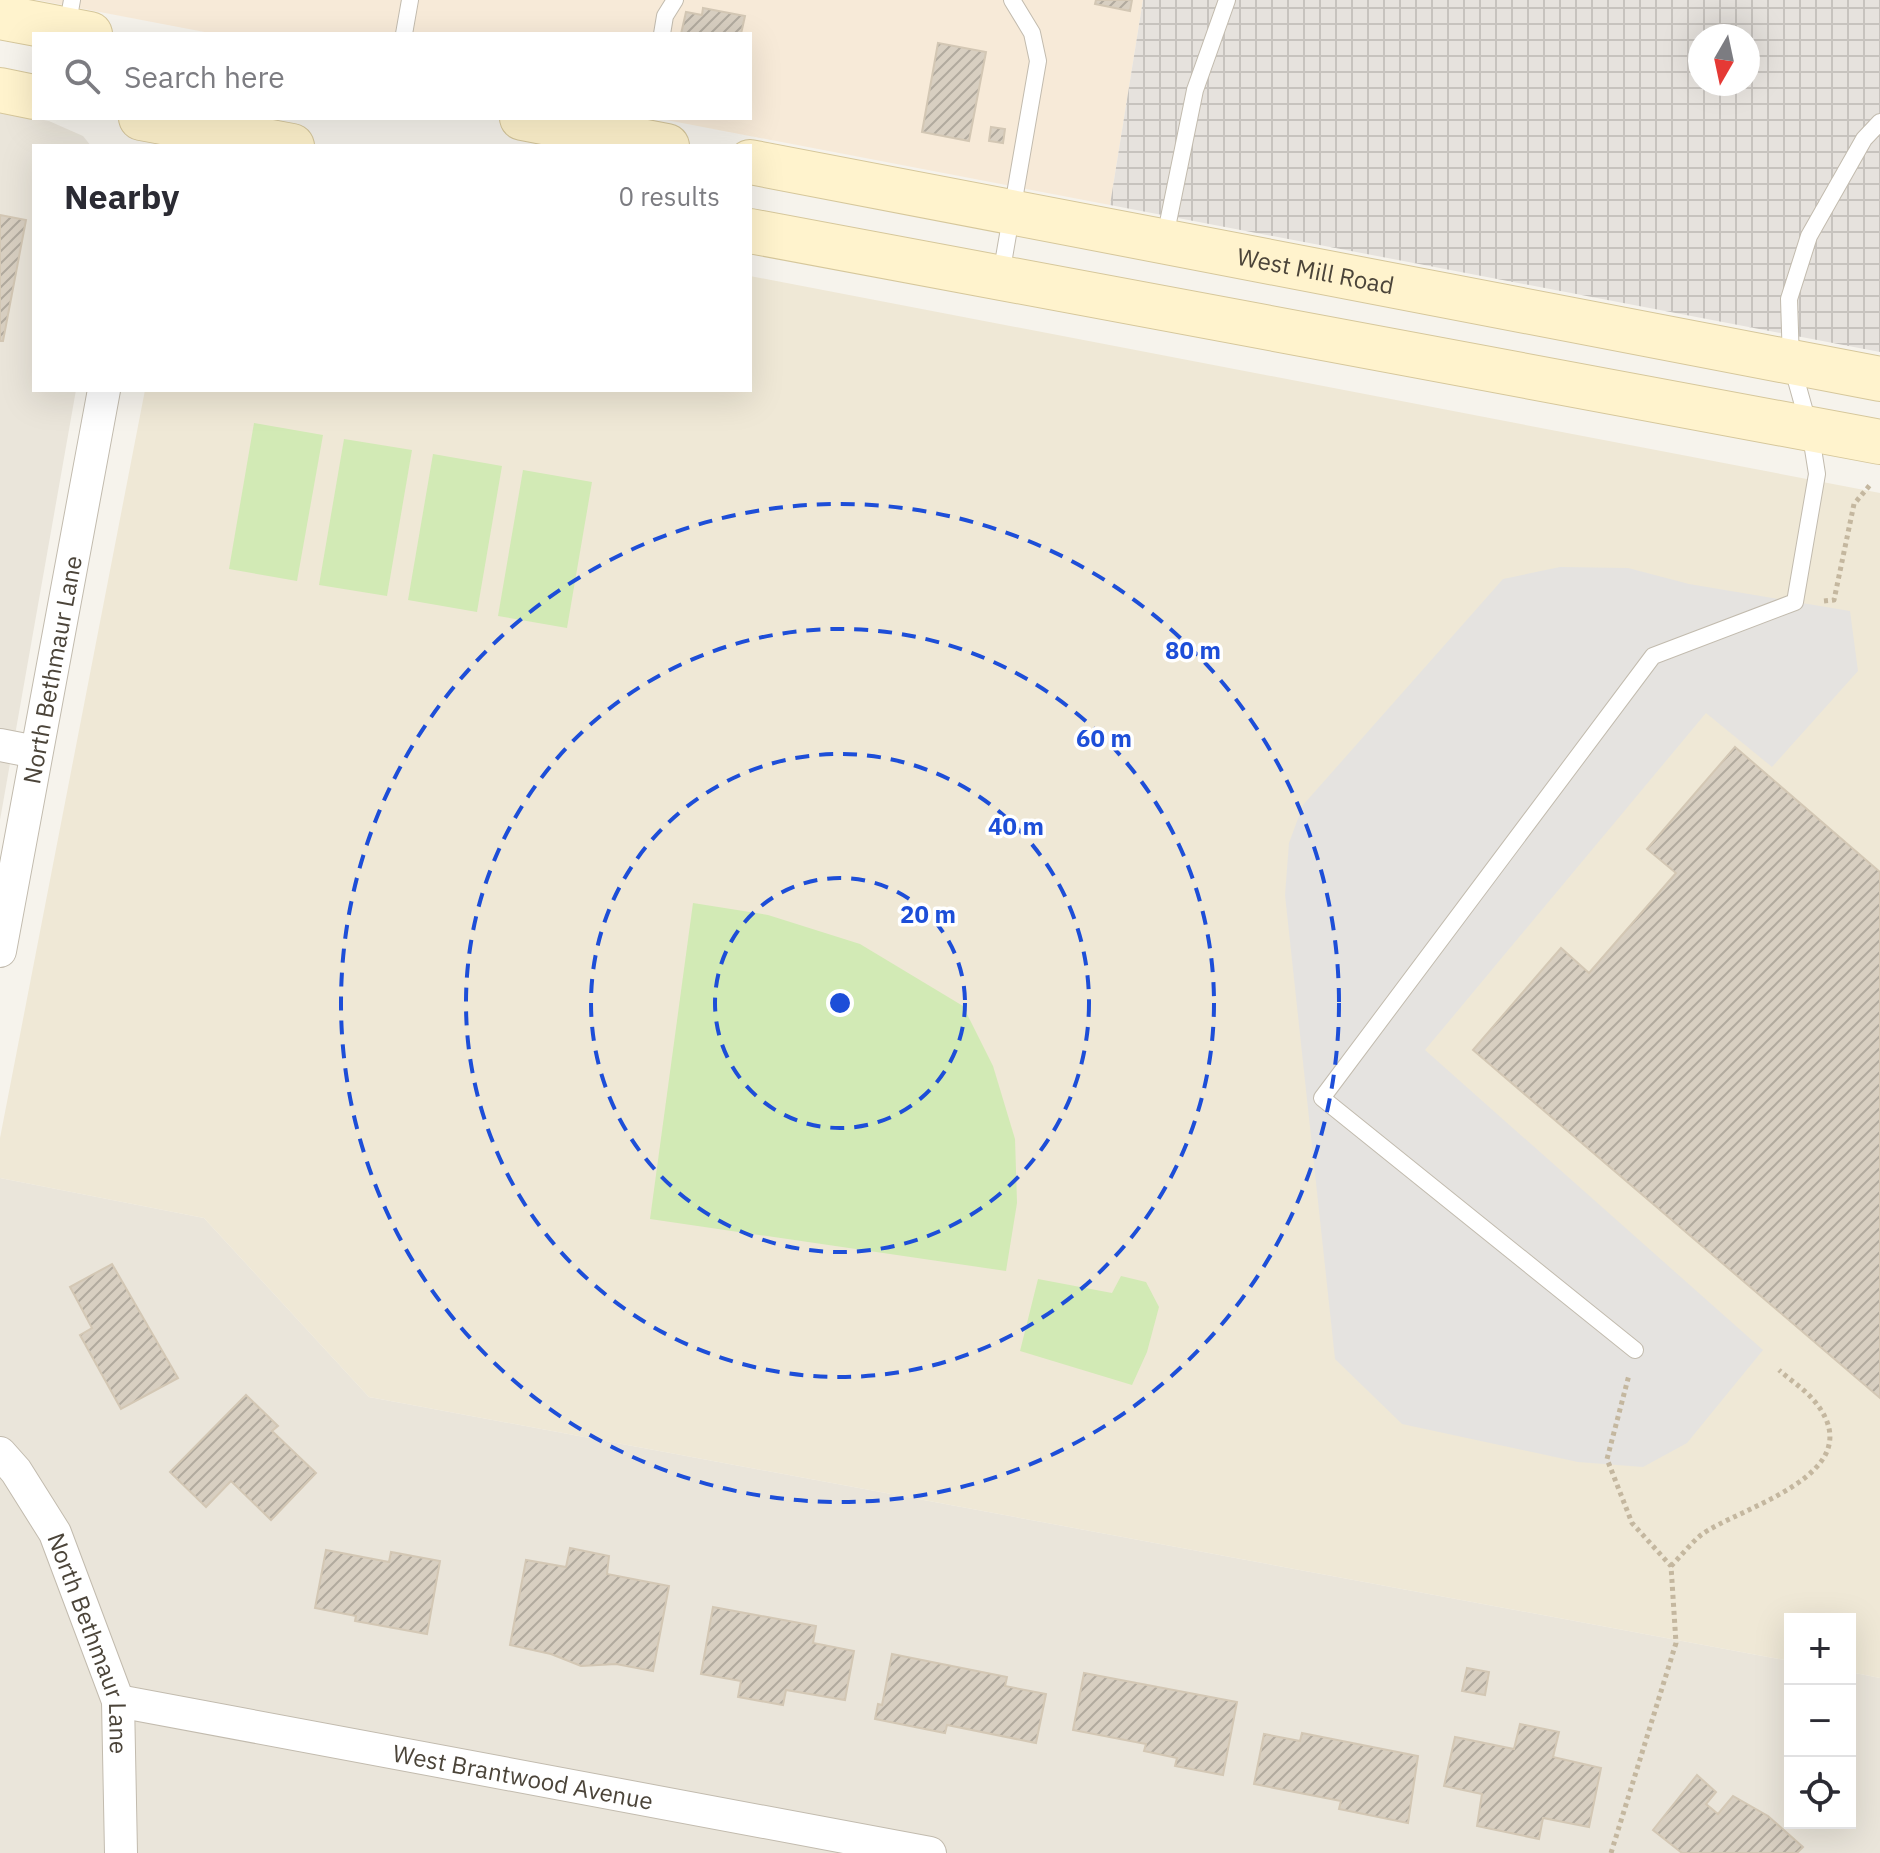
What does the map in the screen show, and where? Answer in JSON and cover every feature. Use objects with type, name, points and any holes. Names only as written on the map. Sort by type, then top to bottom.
[{"type":"main road","points":[[0,17],[76,21]]},
{"type":"main road","points":[[0,90],[32,97]]},
{"type":"main road","points":[[537,120],[649,135]]},
{"type":"main road","points":[[150,126],[278,144]]},
{"type":"main road","name":"West Mill Road","points":[[752,162],[1880,379]]},
{"type":"main road","points":[[752,231],[1880,442]]},
{"type":"street","name":"North Bethmaur Lane","points":[[0,951],[104,392]]},
{"type":"street","points":[[0,745],[36,752]]},
{"type":"street","name":"North Bethmaur Lane","points":[[0,1453],[16,1471],[55,1533],[118,1701],[121,1853]]},
{"type":"street","name":"West Brantwood Avenue","points":[[118,1701],[930,1853]]},
{"type":"lane","points":[[404,32],[410,0]]},
{"type":"lane","points":[[662,32],[665,16],[675,0]]},
{"type":"lane","points":[[1000,277],[1038,61],[1032,33],[1012,0]]},
{"type":"lane","points":[[1164,242],[1195,90],[1227,0]]},
{"type":"lane","points":[[1635,1350],[1322,1098],[1653,656],[1795,602],[1817,474],[1810,430],[1791,362],[1789,299],[1809,236],[1864,139],[1880,122]]},
{"type":"path","points":[[1795,602],[1834,600],[1854,504],[1870,485]]},
{"type":"path","points":[[1611,1853],[1676,1643],[1671,1566],[1632,1523],[1607,1459],[1635,1350]]},
{"type":"path","points":[[1671,1566],[1702,1535],[1802,1481],[1822,1457],[1828,1428],[1824,1417],[1815,1402],[1779,1370]]},
{"type":"shaded area","points":[[37,0],[1143,0],[1110,205],[666,120],[752,120],[752,32],[205,32]]},
{"type":"shaded area","points":[[1143,0],[1880,0],[1880,352],[1110,205]]},
{"type":"shaded area","points":[[0,112],[49,121],[83,136],[89,144],[32,144],[32,392],[76,392],[0,820]]},
{"type":"shaded area","points":[[752,276],[1880,493],[1880,1678],[1856,1673],[1856,1613],[1784,1613],[1784,1660],[369,1397],[204,1218],[0,1178],[0,1138],[145,392],[752,392]]},
{"type":"shaded area","points":[[1560,567],[1628,568],[1689,584],[1850,611],[1858,671],[1772,767],[1706,713],[1425,1050],[1763,1350],[1687,1443],[1643,1467],[1578,1462],[1402,1424],[1335,1359],[1285,895],[1289,843],[1303,805],[1503,579]]},
{"type":"shaded area","points":[[0,1178],[204,1218],[369,1397],[1784,1660],[1784,1829],[1856,1829],[1856,1673],[1880,1678],[1880,1853],[0,1853]]},
{"type":"green space","points":[[254,423],[323,435],[297,581],[229,569]]},
{"type":"green space","points":[[344,439],[412,450],[387,596],[319,585]]},
{"type":"green space","points":[[433,454],[502,466],[477,612],[408,600]]},
{"type":"green space","points":[[523,470],[592,482],[567,628],[498,616]]},
{"type":"green space","points":[[693,903],[768,915],[860,944],[963,1006],[993,1066],[1015,1139],[1017,1203],[1006,1271],[650,1219]]},
{"type":"green space","points":[[1121,1276],[1146,1282],[1159,1307],[1147,1352],[1132,1385],[1020,1351],[1038,1279],[1112,1293]]},
{"type":"building","points":[[1096,0],[1132,0],[1130,11],[1095,4]]},
{"type":"building","points":[[703,8],[745,16],[741,32],[681,32],[686,12],[702,15]]},
{"type":"building","points":[[938,43],[986,52],[969,141],[922,132]]},
{"type":"building","points":[[991,127],[1005,129],[1003,143],[989,141]]},
{"type":"building","points":[[0,215],[26,220],[3,341],[0,341]]},
{"type":"building","points":[[1735,747],[1880,872],[1880,1398],[1473,1050],[1561,948],[1589,973],[1676,873],[1647,849]]},
{"type":"building","points":[[112,1264],[178,1378],[121,1409],[80,1335],[92,1328],[70,1287]]},
{"type":"building","points":[[246,1395],[278,1426],[272,1431],[316,1473],[271,1520],[231,1481],[206,1507],[170,1472]]},
{"type":"building","points":[[570,1548],[609,1556],[607,1574],[669,1586],[653,1671],[616,1664],[581,1666],[551,1654],[510,1645],[526,1560],[566,1567]]},
{"type":"building","points":[[326,1550],[389,1562],[391,1552],[440,1561],[427,1634],[355,1621],[356,1616],[315,1608]]},
{"type":"building","points":[[713,1607],[816,1626],[813,1643],[854,1651],[845,1700],[786,1690],[783,1705],[738,1697],[741,1681],[701,1674]]},
{"type":"building","points":[[892,1654],[1007,1677],[1005,1686],[1046,1694],[1036,1743],[947,1725],[945,1733],[875,1719],[878,1704],[882,1705]]},
{"type":"building","points":[[1467,1668],[1489,1672],[1485,1695],[1462,1691]]},
{"type":"building","points":[[1084,1673],[1237,1702],[1223,1775],[1175,1766],[1177,1758],[1144,1751],[1146,1744],[1073,1730]]},
{"type":"building","points":[[1520,1724],[1559,1732],[1553,1757],[1601,1768],[1589,1827],[1543,1818],[1539,1839],[1477,1826],[1482,1794],[1444,1786],[1455,1737],[1514,1749]]},
{"type":"building","points":[[1302,1733],[1418,1756],[1408,1823],[1339,1809],[1341,1801],[1254,1784],[1264,1734],[1300,1741]]},
{"type":"building","points":[[1697,1775],[1716,1792],[1706,1804],[1718,1814],[1733,1796],[1768,1816],[1803,1847],[1797,1853],[1682,1853],[1653,1830]]}]
